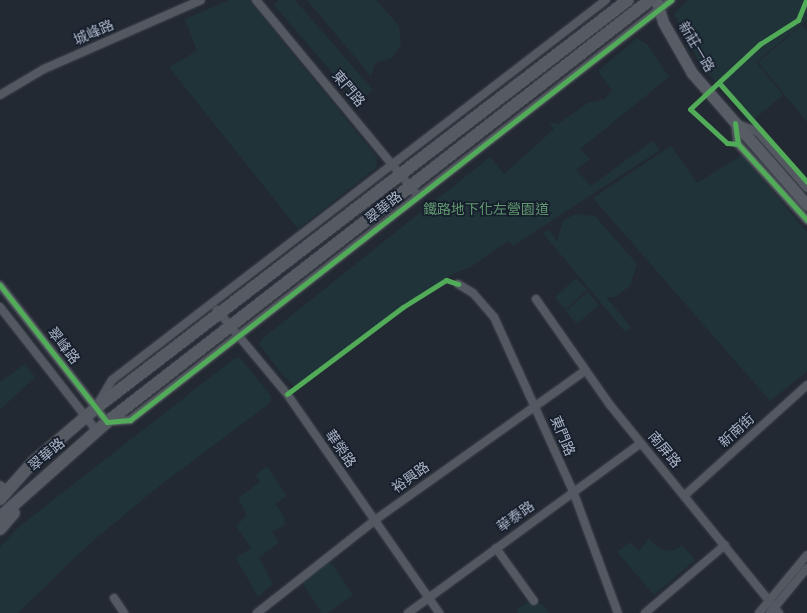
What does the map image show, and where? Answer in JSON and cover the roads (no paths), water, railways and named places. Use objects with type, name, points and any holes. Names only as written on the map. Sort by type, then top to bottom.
[{"type":"main road","name":"翠華路","points":[[1,492],[96,408],[403,175],[628,0]]},
{"type":"main road","name":"翠華路","points":[[3,514],[107,422],[234,333],[415,191],[650,0]]},
{"type":"main road","points":[[0,529],[26,494]]},
{"type":"street","name":"城峰路","points":[[0,95],[44,70],[201,0]]},
{"type":"street","name":"東門路","points":[[256,0],[415,191]]},
{"type":"street","name":"翠華路","points":[[96,408],[112,380],[212,305],[393,163],[606,0]]},
{"type":"street","name":"翠華路","points":[[415,191],[657,4],[671,0]]},
{"type":"street","name":"新莊一路","points":[[657,4],[692,73],[807,205]]},
{"type":"street","name":"新莊一路","points":[[735,123],[758,132],[807,188]]},
{"type":"street","points":[[735,123],[738,144],[807,220]]},
{"type":"street","name":"翠峰路","points":[[0,284],[107,422]]},
{"type":"street","name":"東門路","points":[[458,284],[472,293],[494,317],[573,491],[618,613]]},
{"type":"street","name":"南屏路","points":[[536,299],[585,371],[641,443],[725,545],[774,611]]},
{"type":"street","name":"華榮路","points":[[212,305],[234,333],[287,394],[439,613]]},
{"type":"street","name":"翠峰路","points":[[0,307],[97,431]]},
{"type":"street","name":"裕興路","points":[[257,613],[375,520],[535,405],[585,371]]},
{"type":"street","name":"新南街","points":[[685,495],[807,385]]},
{"type":"street","name":"華泰路","points":[[408,613],[573,491],[641,443]]},
{"type":"street","points":[[646,613],[725,545]]},
{"type":"street","points":[[496,548],[534,601]]},
{"type":"street","points":[[759,613],[807,555]]},
{"type":"street","points":[[774,611],[807,568]]},
{"type":"street","points":[[114,598],[124,613]]},
{"type":"park label","name":"鐵路地下化左營園道","points":[[486,210]]}]
